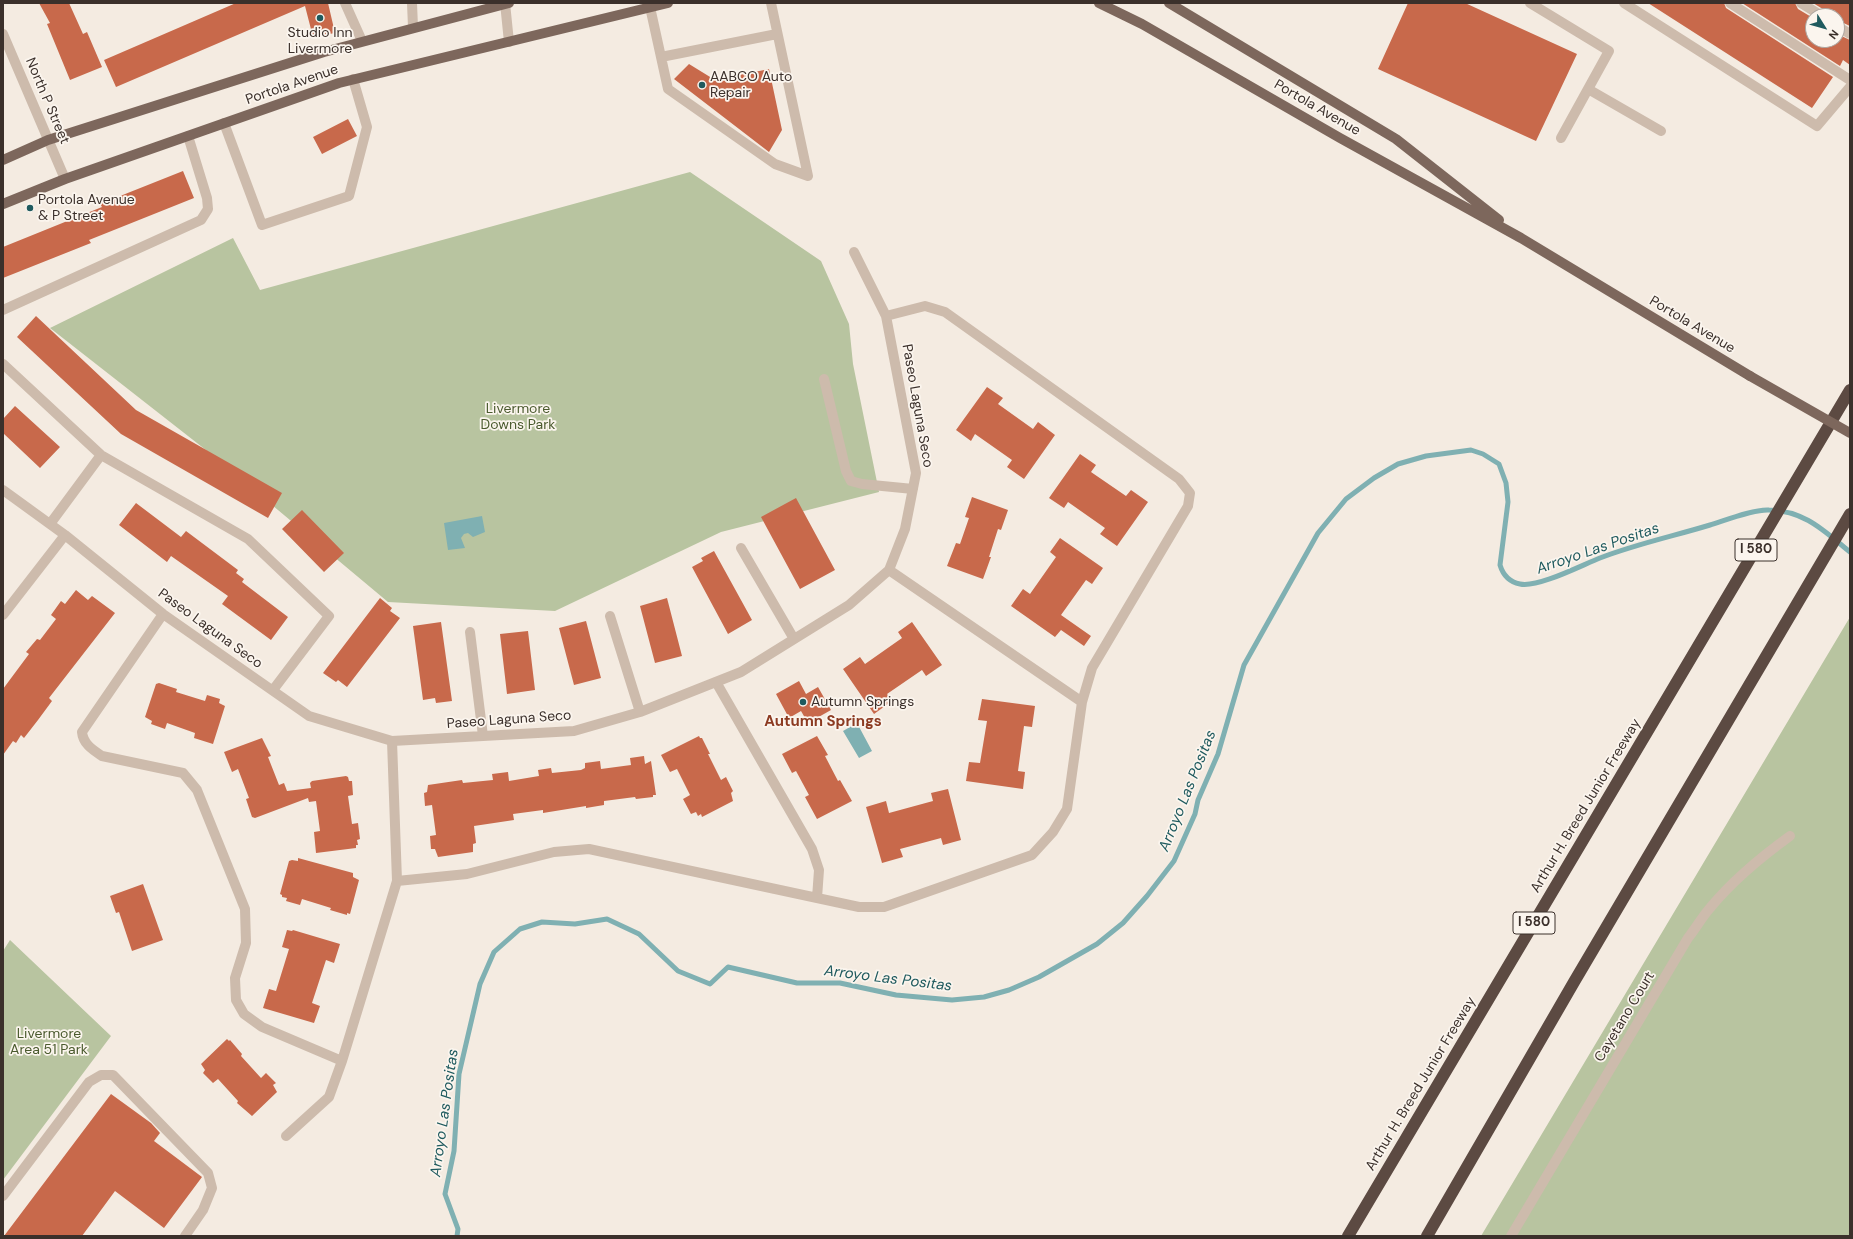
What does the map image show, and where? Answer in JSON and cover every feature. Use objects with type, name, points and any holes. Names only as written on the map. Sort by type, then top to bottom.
[{"type":"highway","name":"Arthur H. Breed Junior Freeway","points":[[1348,1236],[1850,390]]},
{"type":"highway","points":[[1427,1236],[1574,982],[1850,514]]},
{"type":"main road","name":"Portola Avenue","points":[[3,160],[48,140],[324,52],[413,27],[478,6],[504,3]]},
{"type":"main road","name":"Portola Avenue","points":[[3,204],[65,179],[353,79],[668,3]]},
{"type":"main road","name":"Portola Avenue","points":[[1099,3],[1142,24],[1340,138],[1521,238],[1750,376],[1850,433]]},
{"type":"main road","name":"Portola Avenue","points":[[1169,3],[1396,139],[1521,238]]},
{"type":"street","points":[[345,3],[362,41]]},
{"type":"street","points":[[413,27],[412,5],[422,3]]},
{"type":"street","points":[[504,3],[509,42]]},
{"type":"street","points":[[650,7],[668,89],[775,164],[808,176],[771,3]]},
{"type":"street","points":[[1530,3],[1609,51],[1561,138]]},
{"type":"street","points":[[1624,3],[1817,126],[1850,87]]},
{"type":"street","points":[[1730,3],[1850,80]]},
{"type":"street","name":"North P Street","points":[[3,34],[65,179]]},
{"type":"street","points":[[661,57],[777,34]]},
{"type":"street","points":[[224,123],[262,225],[349,196],[367,127],[353,79]]},
{"type":"street","points":[[1588,89],[1662,131]]},
{"type":"street","points":[[3,310],[201,220],[208,209],[188,136]]},
{"type":"street","name":"Paseo Laguna Seco","points":[[3,490],[65,535],[163,614],[309,716],[392,741],[574,731],[640,712],[741,672],[849,605],[889,570],[904,529],[916,473],[886,316],[854,252]]},
{"type":"street","points":[[397,881],[467,874],[554,852],[589,849],[859,907],[884,907],[1032,855],[1053,832],[1067,809],[1082,702],[1092,668],[1188,506],[1190,493],[1179,479],[945,312],[925,306],[886,316]]},
{"type":"street","points":[[3,364],[101,455],[248,539],[329,616],[273,690]]},
{"type":"street","points":[[824,379],[846,471],[851,481],[862,484],[913,489]]},
{"type":"street","points":[[50,524],[101,455]]},
{"type":"street","points":[[3,615],[65,535]]},
{"type":"street","points":[[741,548],[794,639]]},
{"type":"street","points":[[889,570],[1082,702]]},
{"type":"street","points":[[163,614],[85,727],[82,732],[82,739],[94,751],[102,756],[183,773],[194,786],[245,909],[246,943],[235,978],[236,1000],[244,1014],[262,1027],[342,1061]]},
{"type":"street","points":[[610,616],[640,712]]},
{"type":"street","points":[[470,632],[482,736]]},
{"type":"street","points":[[716,682],[812,849],[819,870],[817,898]]},
{"type":"street","points":[[286,1136],[329,1097],[342,1061],[397,881],[392,741]]},
{"type":"street","name":"Cayetano Court","points":[[1511,1236],[1688,938],[1710,908],[1736,880],[1762,856],[1790,836]]},
{"type":"street","points":[[3,1196],[89,1082],[101,1074],[112,1075],[208,1173],[212,1188],[203,1210],[185,1236]]},
{"type":"green space","name":"Livermore Downs Park","points":[[690,172],[821,261],[849,324],[853,364],[879,492],[721,532],[555,611],[388,602],[211,454],[50,328],[233,238],[260,290]]},
{"type":"green space","points":[[1850,617],[1850,1236],[1481,1236]]},
{"type":"green space","name":"Livermore Area 51 Park","points":[[10,940],[111,1036],[3,1180],[3,951]]},
{"type":"water","points":[[482,516],[485,532],[473,537],[468,533],[464,534],[461,538],[465,548],[448,550],[444,523]]},
{"type":"water","points":[[857,723],[872,751],[859,758],[843,731]]},
{"type":"building","points":[[39,3],[69,3],[83,34],[87,32],[102,67],[70,80],[47,24],[50,23]]},
{"type":"building","points":[[236,3],[328,3],[335,33],[313,37],[305,6],[116,87],[104,60]]},
{"type":"building","points":[[1408,3],[1465,3],[1577,54],[1536,141],[1378,69]]},
{"type":"building","points":[[1648,3],[1724,3],[1726,8],[1833,77],[1812,108]]},
{"type":"building","points":[[1742,3],[1795,3],[1798,9],[1805,13],[1805,44]]},
{"type":"building","points":[[1813,3],[1850,3],[1850,26],[1845,24],[1845,8],[1821,8]]},
{"type":"building","points":[[1845,38],[1850,40],[1850,65],[1843,60],[1840,66],[1812,48],[1845,48]]},
{"type":"building","points":[[689,64],[715,80],[769,69],[782,130],[769,152],[674,79]]},
{"type":"building","points":[[348,119],[357,136],[322,154],[313,137]]},
{"type":"building","points":[[183,171],[194,198],[89,240],[91,243],[3,278],[3,247],[102,207],[100,204]]},
{"type":"building","points":[[36,316],[136,410],[282,493],[268,518],[121,434],[17,337]]},
{"type":"building","points":[[987,387],[1003,398],[998,404],[1033,429],[1038,422],[1055,435],[1024,479],[1007,467],[1012,460],[975,434],[971,441],[956,430]]},
{"type":"building","points":[[15,406],[60,447],[40,468],[3,433],[3,419]]},
{"type":"building","points":[[1080,454],[1096,465],[1091,472],[1126,496],[1131,490],[1148,502],[1117,546],[1100,534],[1105,528],[1068,502],[1064,508],[1049,498]]},
{"type":"building","points":[[972,497],[1008,510],[1001,530],[998,529],[989,557],[991,557],[983,579],[947,566],[956,543],[960,544],[969,518],[965,517]]},
{"type":"building","points":[[796,498],[835,570],[800,589],[761,517]]},
{"type":"building","points":[[136,503],[181,537],[186,531],[238,570],[236,573],[244,579],[242,582],[288,617],[271,640],[222,604],[228,596],[171,556],[167,562],[119,525]]},
{"type":"building","points":[[302,510],[344,553],[324,572],[282,529]]},
{"type":"building","points":[[1060,538],[1103,568],[1092,584],[1086,580],[1061,615],[1091,636],[1084,646],[1061,630],[1055,637],[1011,606],[1023,589],[1030,594],[1056,557],[1050,552]]},
{"type":"building","points":[[714,551],[752,620],[728,634],[692,567],[703,561],[701,558]]},
{"type":"building","points":[[76,590],[88,600],[92,596],[115,613],[49,698],[52,701],[24,738],[21,735],[16,743],[13,741],[3,755],[3,689],[29,654],[26,652],[37,639],[40,640],[56,619],[51,615],[61,601],[65,604]]},
{"type":"building","points":[[380,598],[392,608],[390,611],[400,618],[347,687],[338,680],[336,682],[323,673]]},
{"type":"building","points":[[667,598],[682,656],[655,663],[640,606]]},
{"type":"building","points":[[586,621],[601,678],[574,685],[559,628]]},
{"type":"building","points":[[441,622],[452,701],[436,703],[435,698],[423,700],[413,626]]},
{"type":"building","points":[[912,622],[942,665],[926,676],[922,670],[887,694],[892,701],[874,714],[843,669],[860,657],[865,664],[902,638],[898,632]]},
{"type":"building","points":[[528,631],[535,690],[507,694],[500,634]]},
{"type":"building","name":"Autumn Springs","points":[[799,681],[806,694],[818,687],[831,710],[808,723],[801,711],[789,718],[776,694]]},
{"type":"building","points":[[159,683],[177,689],[176,692],[205,701],[207,695],[220,699],[219,703],[225,706],[213,744],[194,738],[195,733],[167,723],[165,729],[151,724],[152,721],[145,717],[156,684]]},
{"type":"building","points":[[982,699],[1035,706],[1032,727],[1024,726],[1018,771],[1025,772],[1023,789],[966,781],[969,762],[980,763],[987,721],[978,720]]},
{"type":"building","points":[[699,736],[702,738],[710,754],[708,754],[721,780],[726,777],[733,791],[731,793],[733,801],[702,817],[701,814],[698,816],[696,812],[691,814],[683,799],[690,795],[677,769],[670,772],[661,755]]},
{"type":"building","points":[[817,736],[828,755],[825,756],[838,781],[840,780],[852,801],[817,819],[805,797],[809,795],[796,771],[792,773],[782,754]]},
{"type":"building","points":[[262,738],[271,756],[268,757],[279,785],[284,783],[287,791],[311,788],[310,783],[312,781],[346,776],[348,777],[349,781],[352,781],[353,795],[348,796],[352,824],[358,823],[360,839],[357,840],[358,845],[356,845],[356,848],[316,853],[314,832],[320,831],[316,801],[309,802],[308,798],[255,818],[252,817],[246,799],[249,798],[238,769],[232,772],[224,752]]},
{"type":"building","points":[[644,756],[645,764],[651,761],[656,795],[653,795],[653,797],[636,799],[635,797],[604,801],[604,805],[586,808],[586,806],[543,813],[543,810],[513,814],[514,820],[474,826],[476,843],[473,844],[473,852],[438,857],[435,849],[431,849],[430,836],[436,835],[432,805],[425,806],[424,793],[427,792],[428,785],[462,780],[463,783],[493,780],[492,774],[508,772],[509,781],[539,776],[538,770],[551,768],[552,773],[581,770],[585,768],[585,763],[600,761],[601,769],[631,765],[630,758]]},
{"type":"building","points":[[948,789],[961,840],[943,845],[941,838],[900,849],[903,857],[882,863],[866,807],[886,801],[889,813],[933,801],[931,793]]},
{"type":"building","points":[[298,858],[353,873],[353,877],[359,880],[350,914],[347,913],[347,915],[330,910],[331,908],[302,899],[300,905],[286,901],[287,898],[282,897],[280,894],[289,861],[298,861]]},
{"type":"building","points":[[143,884],[163,940],[132,951],[119,912],[116,913],[110,896]]},
{"type":"building","points":[[287,930],[293,930],[340,944],[334,963],[326,960],[312,1003],[320,1006],[314,1023],[263,1008],[269,989],[276,991],[289,949],[282,947]]},
{"type":"building","points":[[227,1039],[229,1041],[230,1040],[242,1054],[241,1056],[261,1078],[266,1073],[276,1083],[273,1085],[277,1092],[252,1116],[237,1103],[238,1101],[218,1079],[213,1083],[203,1073],[205,1070],[201,1064]]},
{"type":"building","points":[[111,1094],[151,1123],[160,1133],[154,1141],[202,1177],[164,1228],[115,1191],[82,1236],[4,1236]]},
{"type":"waterway","name":"Arroyo Las Positas","points":[[457,1236],[458,1229],[445,1194],[454,1151],[459,1074],[480,984],[494,952],[520,929],[542,922],[575,924],[607,919],[639,934],[678,971],[710,984],[728,967],[797,983],[840,983],[896,995],[952,1000],[984,997],[1009,990],[1039,977],[1097,944],[1123,923],[1147,896],[1174,861],[1195,814],[1198,800],[1218,754],[1244,665],[1318,533],[1346,499],[1374,478],[1398,464],[1426,456],[1471,450],[1483,454],[1499,464],[1506,483],[1508,502],[1500,565],[1507,578],[1520,584],[1538,583],[1627,548],[1740,515],[1763,510],[1782,511],[1803,518],[1822,529],[1850,552]]},
{"type":"place","name":"Studio Inn Livermore","points":[[320,18]]},
{"type":"place","name":"AABCO Auto Repair","points":[[702,85]]},
{"type":"place","name":"Portola Avenue & P Street","points":[[30,208]]},
{"type":"place","name":"Autumn Springs","points":[[803,702]]},
{"type":"district","name":"Autumn Springs","points":[[823,722]]}]
